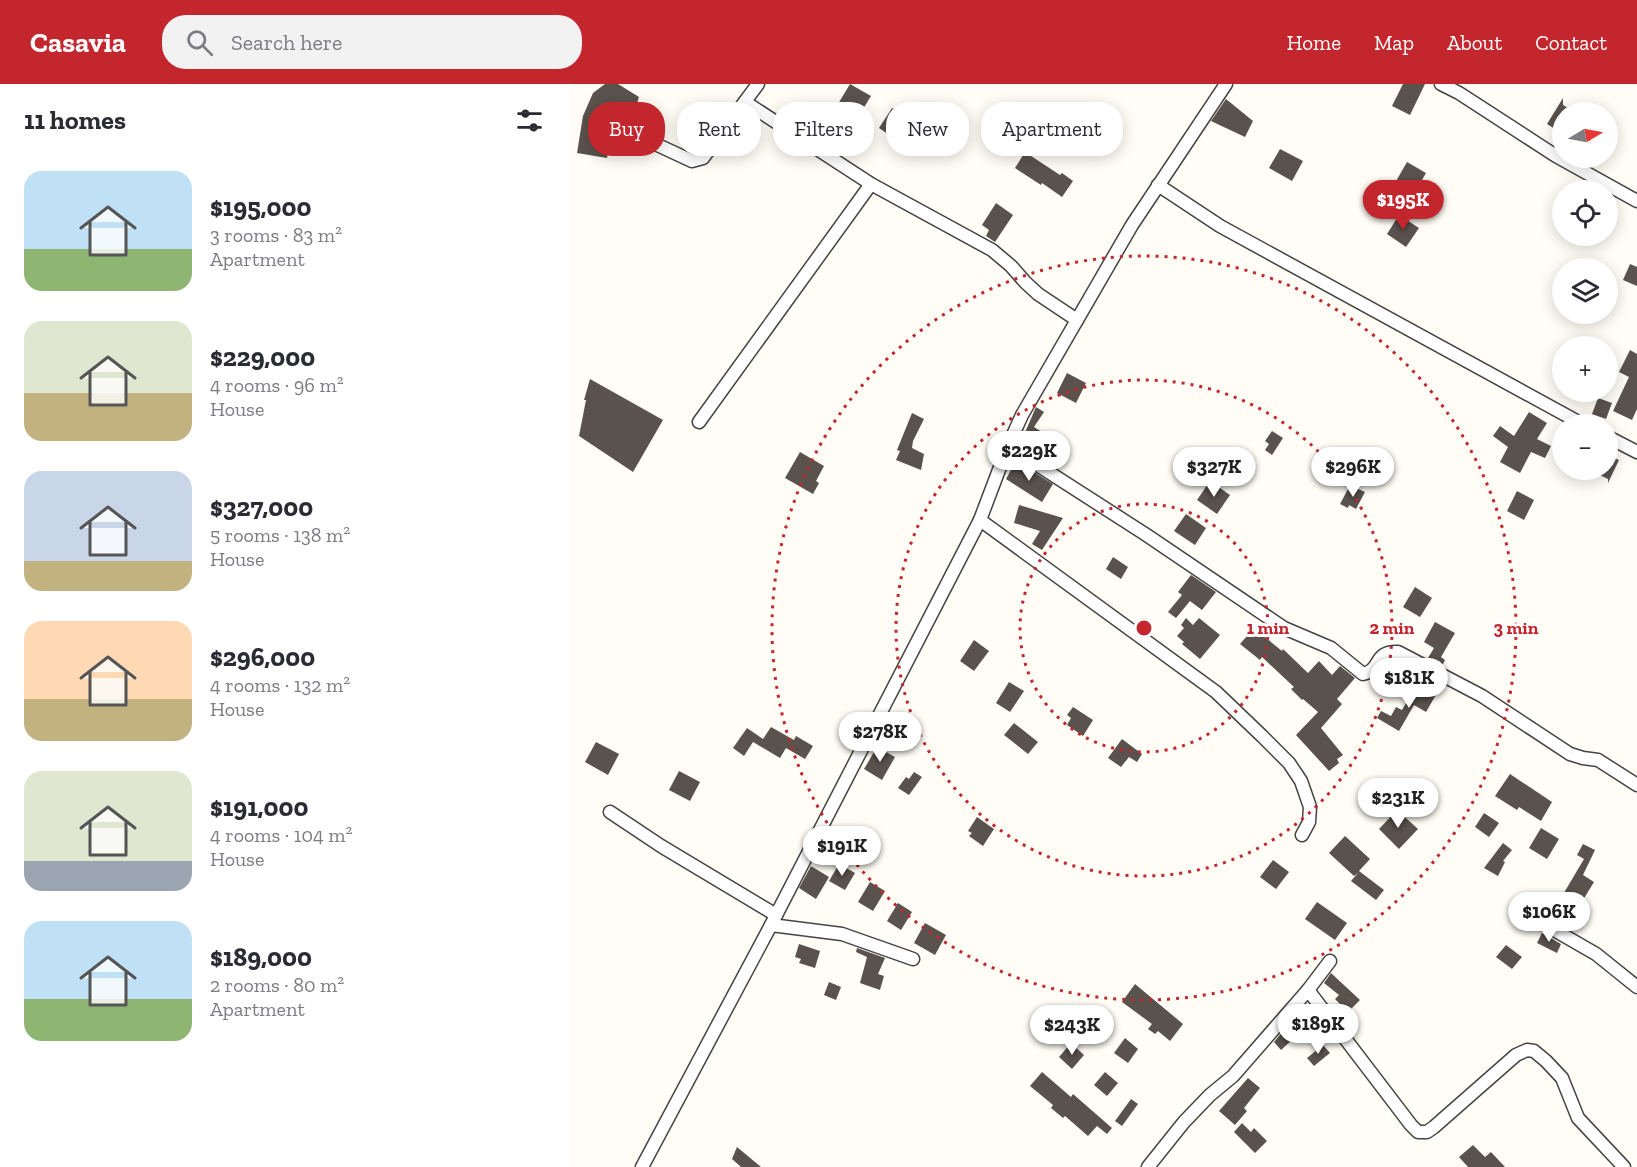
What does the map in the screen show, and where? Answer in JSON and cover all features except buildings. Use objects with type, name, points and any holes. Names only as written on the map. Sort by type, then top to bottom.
[{"type":"street","points":[[745,102],[758,84]]},
{"type":"street","points":[[642,1167],[774,920],[980,520],[1022,415],[1158,185],[1226,84]]},
{"type":"street","points":[[1441,84],[1459,93],[1556,156],[1637,201]]},
{"type":"street","points":[[761,112],[871,184],[992,250],[1038,294],[1077,320]]},
{"type":"street","points":[[683,156],[698,160],[704,156]]},
{"type":"street","points":[[699,422],[871,184]]},
{"type":"street","points":[[1158,185],[1220,226],[1564,414]]},
{"type":"street","points":[[1618,442],[1637,452]]},
{"type":"street","points":[[1008,446],[1145,534],[1284,628],[1331,648],[1363,674],[1371,672],[1387,651],[1398,652],[1482,696],[1570,754],[1598,760],[1637,785]]},
{"type":"street","points":[[980,520],[1216,692],[1262,736],[1289,763],[1301,781],[1310,807],[1309,822],[1302,835]]},
{"type":"street","points":[[610,812],[774,920],[842,934],[913,959]]},
{"type":"street","points":[[1523,912],[1596,954],[1637,987]]},
{"type":"street","points":[[1148,1167],[1184,1122],[1210,1095],[1233,1076],[1308,990],[1330,961]]},
{"type":"street","points":[[1308,990],[1418,1132],[1427,1132],[1434,1127],[1516,1055],[1527,1050],[1546,1061],[1563,1078],[1578,1118],[1623,1167]]}]
